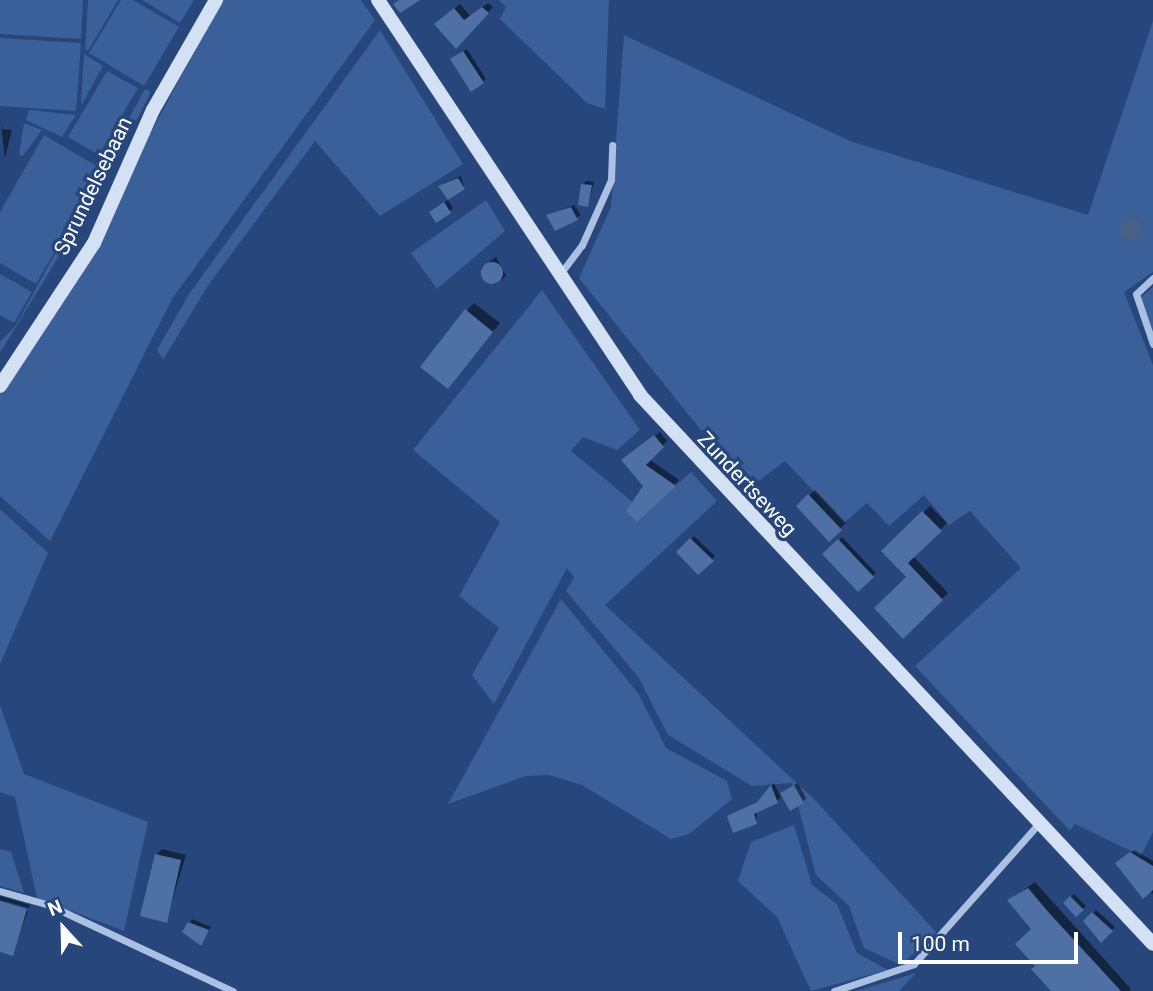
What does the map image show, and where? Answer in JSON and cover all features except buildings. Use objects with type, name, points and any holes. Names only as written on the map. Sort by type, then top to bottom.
[{"type":"street","name":"Sprundelsebaan","points":[[0,386],[94,243],[153,110],[216,0]]},
{"type":"street","name":"Zundertseweg","points":[[377,0],[615,364],[690,455],[1153,944]]},
{"type":"street","points":[[558,276],[582,246],[611,180],[612,145]]},
{"type":"street","points":[[1153,278],[1136,293],[1153,344]]},
{"type":"street","points":[[834,991],[914,964],[1039,823]]},
{"type":"street","points":[[0,891],[49,905],[233,991]]},
{"type":"shaded area","points":[[0,0],[83,0],[81,39],[0,34]]},
{"type":"shaded area","points":[[88,0],[118,0],[88,51],[85,49]]},
{"type":"shaded area","points":[[121,0],[133,0],[179,27],[144,86],[89,53]]},
{"type":"shaded area","points":[[142,0],[194,0],[180,23]]},
{"type":"shaded area","points":[[223,0],[361,0],[375,20],[172,299],[50,541],[0,496],[0,392],[49,318]]},
{"type":"shaded area","points":[[499,0],[609,0],[605,109],[587,103],[500,19],[506,7]]},
{"type":"shaded area","points":[[1153,21],[1153,272],[1124,292],[1153,365],[1153,832],[1141,856],[1075,824],[1070,831],[915,666],[1021,568],[970,511],[949,525],[924,495],[889,526],[867,503],[844,523],[785,461],[748,489],[579,278],[611,207],[624,35],[850,141],[1088,215]]},
{"type":"shaded area","points":[[380,30],[463,164],[380,216],[315,141],[207,287],[163,360],[157,350],[189,294]]},
{"type":"shaded area","points":[[0,38],[81,43],[76,111],[0,106]]},
{"type":"shaded area","points":[[84,54],[103,66],[82,104],[81,103]]},
{"type":"shaded area","points":[[107,71],[138,88],[99,155],[68,137]]},
{"type":"shaded area","points":[[145,89],[151,92],[110,172],[0,353],[0,342],[16,325]]},
{"type":"shaded area","points":[[29,110],[76,115],[62,137],[26,120]]},
{"type":"shaded area","points":[[24,123],[42,130],[23,156],[19,154]]},
{"type":"shaded area","points":[[44,135],[102,169],[36,284],[0,263],[0,212]]},
{"type":"shaded area","points":[[486,200],[505,231],[437,289],[411,253]]},
{"type":"shaded area","points":[[1131,218],[1139,221],[1142,229],[1139,237],[1131,240],[1123,237],[1120,229],[1123,221]]},
{"type":"shaded area","points":[[0,274],[32,292],[14,323],[0,315]]},
{"type":"shaded area","points":[[1153,287],[1153,333],[1139,299]]},
{"type":"shaded area","points":[[542,290],[640,430],[617,450],[583,437],[571,451],[646,513],[691,472],[717,501],[605,605],[814,799],[936,932],[901,965],[864,948],[849,906],[816,875],[792,783],[752,786],[668,735],[639,678],[566,591],[574,577],[567,568],[494,704],[472,675],[499,628],[459,596],[500,522],[413,450]]},
{"type":"shaded area","points":[[0,509],[48,553],[0,664]]},
{"type":"shaded area","points":[[561,599],[638,693],[666,748],[727,781],[732,799],[689,834],[671,839],[582,785],[549,775],[526,776],[448,804]]},
{"type":"shaded area","points":[[0,705],[24,774],[148,822],[124,931],[37,898],[15,797],[0,792]]},
{"type":"shaded area","points":[[794,825],[812,885],[837,904],[857,953],[888,970],[811,991],[777,917],[738,881],[751,842]]},
{"type":"shaded area","points":[[0,849],[11,852],[24,893],[0,886]]},
{"type":"shaded area","points":[[916,973],[899,991],[856,991]]}]
